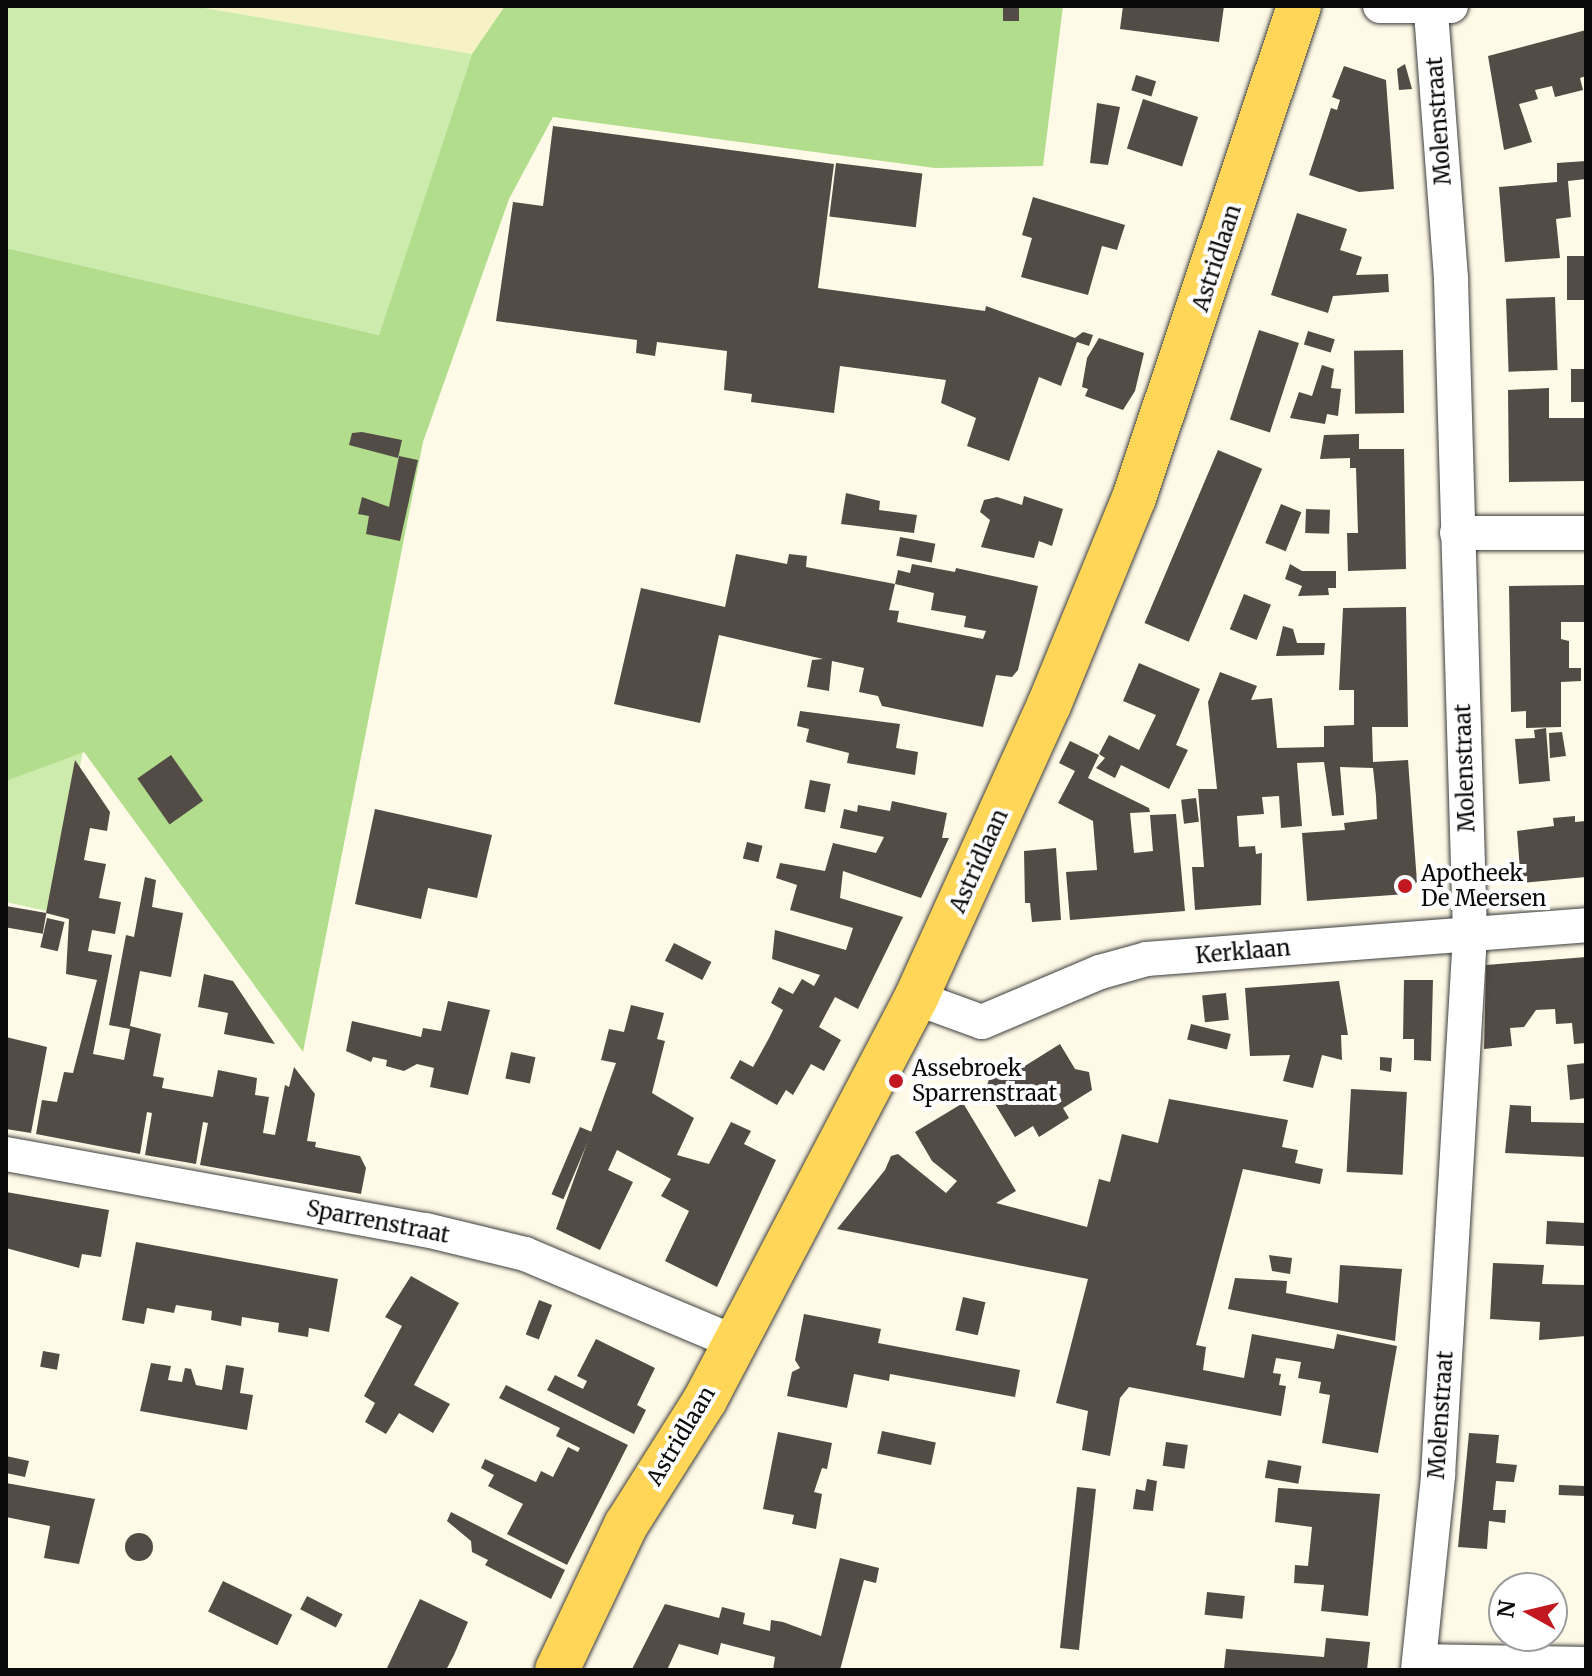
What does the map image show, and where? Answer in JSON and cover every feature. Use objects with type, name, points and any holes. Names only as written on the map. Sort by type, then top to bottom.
[{"type":"main road","name":"Astridlaan","points":[[557,1670],[626,1525],[683,1438],[916,998],[1049,705],[1134,498],[1299,6]]},
{"type":"street","points":[[1380,6],[1441,8]]},
{"type":"street","name":"Molenstraat","points":[[1419,1665],[1438,1475],[1470,935],[1441,8]]},
{"type":"street","points":[[1457,533],[1586,533]]},
{"type":"street","name":"Kerklaan","points":[[916,998],[960,1018],[982,1022],[1100,972],[1147,959],[1586,925]]},
{"type":"street","name":"Sparrenstraat","points":[[6,1154],[426,1230],[525,1254],[734,1342]]},
{"type":"street","points":[[1419,1665],[1586,1664]]},
{"type":"shaded area","points":[[193,6],[505,6],[472,54]]},
{"type":"green space","points":[[6,6],[193,6],[472,54],[379,335],[6,248]]},
{"type":"green space","points":[[505,6],[1063,6],[1043,166],[935,168],[553,117],[509,199],[423,442],[303,1052],[84,752],[6,781],[6,248],[379,335],[472,54]]},
{"type":"green space","points":[[83,751],[51,912],[6,902],[6,781]]},
{"type":"building","points":[[1003,6],[1019,6],[1019,21],[1003,21]]},
{"type":"building","points":[[1123,6],[1224,6],[1219,42],[1120,29]]},
{"type":"building","points":[[1586,30],[1586,76],[1580,78],[1583,90],[1555,97],[1552,86],[1535,90],[1538,99],[1519,104],[1532,142],[1504,150],[1488,56]]},
{"type":"building","points":[[1405,64],[1412,89],[1399,90],[1397,69]]},
{"type":"building","points":[[1344,66],[1386,80],[1394,189],[1359,192],[1309,175],[1331,108],[1337,110],[1340,100],[1332,97]]},
{"type":"building","points":[[1136,75],[1156,81],[1151,96],[1131,90]]},
{"type":"building","points":[[1143,99],[1198,117],[1182,166],[1127,148]]},
{"type":"building","points":[[1097,103],[1120,107],[1108,165],[1090,163]]},
{"type":"building","points":[[553,126],[834,164],[818,288],[985,311],[986,306],[1075,338],[1083,332],[1093,335],[1089,346],[1077,342],[1061,386],[1039,377],[1009,461],[967,446],[976,418],[941,403],[946,380],[840,366],[834,413],[751,402],[752,394],[724,390],[727,351],[657,342],[655,356],[636,353],[637,340],[496,321],[513,202],[543,206]]},
{"type":"building","points":[[1586,161],[1586,179],[1568,181],[1571,217],[1556,219],[1560,258],[1505,262],[1499,187],[1557,182],[1557,163]]},
{"type":"building","points":[[836,163],[922,174],[916,227],[829,217]]},
{"type":"building","points":[[1033,197],[1125,225],[1117,250],[1102,246],[1088,295],[1021,277],[1032,238],[1022,235]]},
{"type":"building","points":[[1297,213],[1347,229],[1340,250],[1362,257],[1356,275],[1388,274],[1389,292],[1333,296],[1328,313],[1271,295]]},
{"type":"building","points":[[1567,256],[1586,256],[1586,300],[1567,300]]},
{"type":"building","points":[[1555,297],[1558,370],[1509,372],[1506,299]]},
{"type":"building","points":[[1259,330],[1299,343],[1270,432],[1230,419]]},
{"type":"building","points":[[1308,331],[1335,339],[1331,353],[1304,344]]},
{"type":"building","points":[[1099,338],[1144,353],[1135,391],[1123,410],[1085,396],[1088,389],[1082,387],[1087,358]]},
{"type":"building","points":[[1403,350],[1404,413],[1355,414],[1354,351]]},
{"type":"building","points":[[1322,365],[1334,369],[1331,388],[1341,389],[1338,416],[1327,414],[1325,424],[1290,418],[1299,392],[1312,396]]},
{"type":"building","points":[[1571,369],[1586,369],[1586,402],[1571,402]]},
{"type":"building","points":[[1549,388],[1549,418],[1586,418],[1586,481],[1509,482],[1508,390]]},
{"type":"building","points":[[352,433],[402,440],[398,458],[349,445]]},
{"type":"building","points":[[1359,434],[1359,449],[1404,449],[1406,569],[1348,571],[1347,533],[1358,533],[1356,468],[1350,468],[1350,458],[1320,459],[1324,435]]},
{"type":"building","points":[[1218,450],[1262,469],[1189,642],[1145,623]]},
{"type":"building","points":[[399,456],[418,460],[400,541],[366,534],[369,516],[358,514],[362,497],[389,507]]},
{"type":"building","points":[[846,493],[880,501],[879,510],[917,515],[914,533],[841,524]]},
{"type":"building","points":[[1024,496],[1063,509],[1052,546],[1039,541],[1034,558],[981,547],[990,520],[980,512],[984,500],[997,497],[1022,505]]},
{"type":"building","points":[[1281,504],[1301,512],[1286,551],[1265,543]]},
{"type":"building","points":[[1306,509],[1330,510],[1329,534],[1305,533]]},
{"type":"building","points":[[900,537],[935,544],[932,563],[896,556]]},
{"type":"building","points":[[736,554],[787,564],[789,554],[807,556],[806,567],[895,584],[898,570],[910,573],[912,564],[955,572],[956,568],[1038,586],[1018,670],[1012,677],[996,675],[983,727],[882,706],[878,696],[859,692],[864,668],[832,661],[829,691],[807,687],[812,660],[823,659],[719,635],[700,723],[614,704],[641,588],[725,607]],"holes":[[[895,584],[934,593],[931,610],[966,616],[964,627],[986,631],[983,639],[897,622],[899,611],[889,610]]]},
{"type":"building","points":[[1290,564],[1302,571],[1336,571],[1336,588],[1328,588],[1329,595],[1298,596],[1302,586],[1285,579]]},
{"type":"building","points":[[1586,585],[1586,622],[1561,622],[1561,639],[1569,641],[1569,668],[1581,668],[1581,681],[1561,682],[1561,727],[1526,728],[1526,711],[1511,712],[1509,586]]},
{"type":"building","points":[[1244,594],[1271,605],[1257,640],[1230,629]]},
{"type":"building","points":[[1406,607],[1408,727],[1372,727],[1373,762],[1408,760],[1417,882],[1407,894],[1307,901],[1302,833],[1345,830],[1344,823],[1377,819],[1376,796],[1373,768],[1340,767],[1344,815],[1332,816],[1324,762],[1297,763],[1302,826],[1281,828],[1279,796],[1262,797],[1264,814],[1237,816],[1239,847],[1255,846],[1256,854],[1262,853],[1261,905],[1195,910],[1192,867],[1204,867],[1198,789],[1217,789],[1208,702],[1220,672],[1257,686],[1251,700],[1272,698],[1277,748],[1324,747],[1324,726],[1354,725],[1354,690],[1339,690],[1343,608]]},
{"type":"building","points":[[1283,626],[1293,629],[1297,643],[1325,643],[1324,655],[1276,656]]},
{"type":"building","points":[[1139,663],[1200,689],[1176,745],[1188,750],[1169,789],[1121,765],[1115,778],[1096,768],[1105,758],[1099,754],[1109,735],[1139,750],[1156,715],[1123,701]]},
{"type":"building","points":[[800,711],[900,724],[896,748],[918,752],[915,775],[847,763],[849,753],[806,742],[809,729],[797,726]]},
{"type":"building","points":[[1546,728],[1550,781],[1519,784],[1515,739],[1535,738],[1534,730]]},
{"type":"building","points":[[1562,732],[1566,756],[1550,758],[1549,733]]},
{"type":"building","points":[[1070,741],[1099,755],[1088,778],[1149,808],[1150,812],[1130,813],[1134,853],[1153,851],[1150,815],[1176,814],[1185,911],[1070,920],[1066,872],[1097,870],[1093,821],[1058,803],[1075,771],[1059,763]]},
{"type":"building","points":[[171,755],[203,801],[170,824],[137,779]]},
{"type":"building","points":[[75,760],[110,812],[107,831],[90,828],[84,860],[106,864],[99,898],[121,902],[115,934],[92,930],[88,951],[112,955],[93,1054],[124,1060],[130,1029],[109,1025],[126,935],[134,937],[145,877],[156,880],[152,907],[183,913],[171,977],[140,971],[130,1026],[161,1034],[153,1076],[164,1078],[162,1088],[213,1097],[218,1070],[257,1078],[255,1095],[269,1097],[263,1133],[275,1135],[285,1085],[289,1087],[294,1067],[315,1094],[307,1141],[316,1142],[315,1147],[360,1156],[366,1168],[361,1194],[200,1165],[208,1123],[203,1122],[196,1164],[145,1155],[152,1113],[147,1112],[140,1154],[36,1134],[42,1100],[57,1102],[64,1072],[73,1073],[97,980],[66,974],[69,919],[46,913]]},
{"type":"building","points":[[810,780],[831,784],[825,812],[804,808]]},
{"type":"building","points":[[1196,798],[1199,822],[1184,824],[1181,800]]},
{"type":"building","points":[[892,801],[947,813],[942,838],[949,838],[921,898],[843,871],[840,898],[903,917],[858,1009],[835,997],[819,1027],[841,1040],[824,1071],[811,1064],[793,1095],[786,1090],[777,1105],[730,1078],[740,1060],[753,1067],[768,1040],[783,1010],[771,1003],[779,987],[793,994],[802,979],[814,986],[820,975],[772,959],[775,930],[846,950],[853,928],[790,910],[797,885],[776,878],[780,863],[825,871],[833,843],[876,853],[884,837],[840,828],[844,809],[857,812],[858,805],[890,811]]},
{"type":"building","points":[[375,809],[492,835],[477,898],[428,888],[421,919],[355,904]]},
{"type":"building","points":[[1575,816],[1575,822],[1586,821],[1586,877],[1521,883],[1517,831],[1554,826],[1553,818]]},
{"type":"building","points":[[747,842],[763,846],[758,862],[743,858]]},
{"type":"building","points":[[1056,848],[1061,920],[1032,922],[1030,903],[1025,903],[1024,851]]},
{"type":"building","points":[[6,906],[46,913],[43,934],[6,927]]},
{"type":"building","points":[[47,918],[65,922],[58,951],[40,947]]},
{"type":"building","points":[[674,943],[711,962],[702,980],[665,961]]},
{"type":"building","points":[[1586,957],[1586,1043],[1574,1044],[1572,1023],[1556,1024],[1555,1009],[1536,1010],[1524,1027],[1510,1028],[1512,1046],[1484,1049],[1486,965]]},
{"type":"building","points":[[204,974],[233,981],[275,1044],[224,1034],[228,1013],[198,1007]]},
{"type":"building","points":[[1404,980],[1433,980],[1431,1061],[1414,1060],[1414,1039],[1403,1039]]},
{"type":"building","points":[[1339,981],[1348,1035],[1341,1035],[1342,1060],[1322,1055],[1313,1088],[1283,1081],[1290,1055],[1250,1056],[1245,988]]},
{"type":"building","points":[[1226,993],[1229,1020],[1205,1022],[1202,996]]},
{"type":"building","points":[[448,1001],[490,1010],[468,1095],[430,1087],[434,1068],[417,1064],[404,1071],[386,1066],[387,1060],[373,1057],[371,1062],[346,1051],[352,1021],[421,1037],[423,1028],[441,1031]]},
{"type":"building","points":[[631,1005],[664,1013],[657,1039],[665,1041],[652,1093],[694,1118],[677,1155],[709,1164],[731,1122],[751,1131],[744,1144],[776,1160],[717,1287],[665,1261],[689,1211],[661,1196],[671,1179],[617,1150],[608,1170],[633,1182],[600,1250],[556,1229],[616,1063],[601,1060],[609,1029],[624,1032]]},
{"type":"building","points":[[1191,1024],[1231,1034],[1227,1049],[1187,1040]]},
{"type":"building","points":[[6,1037],[47,1047],[31,1133],[6,1129]]},
{"type":"building","points":[[1060,1044],[1075,1069],[1089,1072],[1092,1090],[1063,1108],[1069,1118],[1039,1137],[1033,1126],[1015,1137],[986,1089],[989,1079],[996,1075],[1004,1079]]},
{"type":"building","points":[[511,1052],[535,1057],[530,1084],[505,1078]]},
{"type":"building","points":[[1380,1057],[1392,1058],[1391,1072],[1380,1070]]},
{"type":"building","points":[[1586,1063],[1586,1098],[1570,1100],[1567,1065]]},
{"type":"building","points":[[1351,1089],[1407,1092],[1403,1175],[1347,1172]]},
{"type":"building","points":[[1169,1099],[1288,1120],[1282,1147],[1298,1150],[1295,1163],[1323,1169],[1320,1184],[1243,1169],[1196,1345],[1206,1347],[1203,1370],[1244,1378],[1252,1334],[1334,1349],[1337,1334],[1397,1346],[1378,1453],[1322,1443],[1330,1395],[1319,1393],[1321,1382],[1298,1378],[1301,1362],[1276,1358],[1273,1373],[1281,1374],[1279,1385],[1286,1386],[1281,1416],[1129,1387],[1120,1398],[1110,1456],[1082,1450],[1088,1411],[1056,1403],[1088,1279],[837,1229],[885,1170],[891,1156],[898,1154],[946,1193],[957,1181],[932,1161],[915,1132],[963,1103],[1016,1191],[996,1203],[1087,1227],[1099,1179],[1110,1182],[1122,1134],[1158,1143]]},
{"type":"building","points":[[1510,1105],[1531,1106],[1531,1122],[1586,1123],[1586,1157],[1505,1153]]},
{"type":"building","points":[[580,1127],[592,1132],[563,1199],[551,1194]]},
{"type":"building","points":[[6,1192],[109,1210],[101,1257],[82,1254],[79,1268],[6,1248]]},
{"type":"building","points":[[1547,1221],[1586,1223],[1585,1246],[1546,1244]]},
{"type":"building","points":[[136,1242],[338,1279],[329,1332],[309,1328],[308,1337],[278,1332],[279,1323],[242,1317],[241,1326],[211,1320],[212,1311],[176,1305],[174,1313],[147,1308],[144,1324],[122,1320]]},
{"type":"building","points":[[1269,1255],[1292,1258],[1290,1274],[1272,1271]]},
{"type":"building","points":[[1493,1263],[1544,1265],[1542,1284],[1586,1285],[1586,1336],[1539,1340],[1540,1322],[1490,1319]]},
{"type":"building","points":[[1340,1265],[1402,1269],[1395,1341],[1228,1309],[1235,1278],[1287,1281],[1286,1293],[1338,1303]]},
{"type":"building","points":[[411,1276],[459,1303],[414,1385],[450,1404],[433,1433],[399,1413],[386,1434],[365,1422],[375,1403],[364,1396],[402,1326],[385,1317]]},
{"type":"building","points":[[963,1297],[985,1302],[978,1335],[955,1330]]},
{"type":"building","points":[[539,1300],[552,1305],[539,1340],[526,1335]]},
{"type":"building","points":[[804,1314],[881,1329],[878,1343],[1020,1370],[1015,1397],[890,1374],[889,1381],[854,1374],[847,1408],[787,1396],[792,1372],[800,1368],[795,1360]]},
{"type":"building","points":[[596,1339],[655,1368],[637,1405],[646,1410],[634,1434],[547,1390],[555,1375],[583,1389],[587,1381],[577,1376]]},
{"type":"building","points":[[43,1351],[60,1354],[57,1370],[40,1367]]},
{"type":"building","points":[[151,1363],[171,1366],[168,1380],[182,1382],[185,1368],[191,1369],[196,1385],[222,1390],[226,1365],[244,1368],[240,1393],[253,1395],[247,1430],[140,1411]]},
{"type":"building","points":[[506,1385],[628,1445],[567,1565],[507,1534],[523,1504],[488,1486],[494,1475],[481,1468],[485,1459],[536,1482],[541,1471],[553,1477],[568,1447],[578,1452],[580,1448],[556,1436],[560,1428],[499,1398]]},
{"type":"building","points":[[882,1431],[936,1442],[931,1465],[877,1453]]},
{"type":"building","points":[[778,1432],[832,1443],[827,1469],[822,1468],[814,1492],[822,1494],[816,1529],[792,1524],[794,1515],[763,1509]]},
{"type":"building","points":[[1469,1433],[1499,1435],[1496,1463],[1517,1465],[1514,1482],[1496,1481],[1493,1510],[1506,1510],[1505,1523],[1489,1521],[1487,1549],[1458,1547]]},
{"type":"building","points":[[1166,1442],[1188,1445],[1184,1469],[1163,1466]]},
{"type":"building","points":[[6,1456],[29,1461],[25,1477],[6,1473]]},
{"type":"building","points":[[1268,1460],[1301,1466],[1298,1484],[1265,1478]]},
{"type":"building","points":[[1147,1479],[1157,1481],[1153,1511],[1133,1509],[1136,1489],[1145,1491]]},
{"type":"building","points":[[6,1483],[95,1499],[79,1564],[44,1558],[50,1526],[6,1517]]},
{"type":"building","points":[[1559,1485],[1585,1486],[1585,1496],[1559,1495]]},
{"type":"building","points":[[1077,1487],[1096,1489],[1079,1650],[1060,1648]]},
{"type":"building","points":[[1278,1488],[1380,1494],[1368,1616],[1321,1611],[1324,1585],[1294,1583],[1295,1565],[1308,1566],[1312,1527],[1275,1522]]},
{"type":"building","points":[[451,1512],[565,1570],[551,1599],[485,1565],[488,1560],[472,1552],[471,1541],[447,1521]]},
{"type":"building","points":[[139,1533],[149,1537],[153,1547],[149,1557],[139,1561],[129,1557],[125,1547],[129,1537]]},
{"type":"building","points":[[840,1558],[879,1568],[876,1583],[864,1580],[840,1670],[773,1670],[775,1657],[721,1643],[718,1655],[679,1644],[667,1670],[632,1669],[665,1604],[719,1618],[722,1607],[745,1613],[743,1624],[770,1631],[771,1620],[821,1636]]},
{"type":"building","points":[[223,1581],[292,1615],[277,1645],[208,1612]]},
{"type":"building","points":[[1207,1592],[1245,1596],[1242,1619],[1205,1615]]},
{"type":"building","points":[[307,1596],[343,1614],[336,1628],[300,1609]]},
{"type":"building","points":[[420,1599],[468,1622],[454,1655],[446,1670],[386,1670]]},
{"type":"building","points":[[1326,1638],[1370,1642],[1367,1670],[1224,1669],[1226,1649],[1324,1657]]},
{"type":"place","name":"Apotheek De Meersen","points":[[1405,886]]},
{"type":"place","name":"Assebroek Sparrenstraat","points":[[896,1081]]}]
